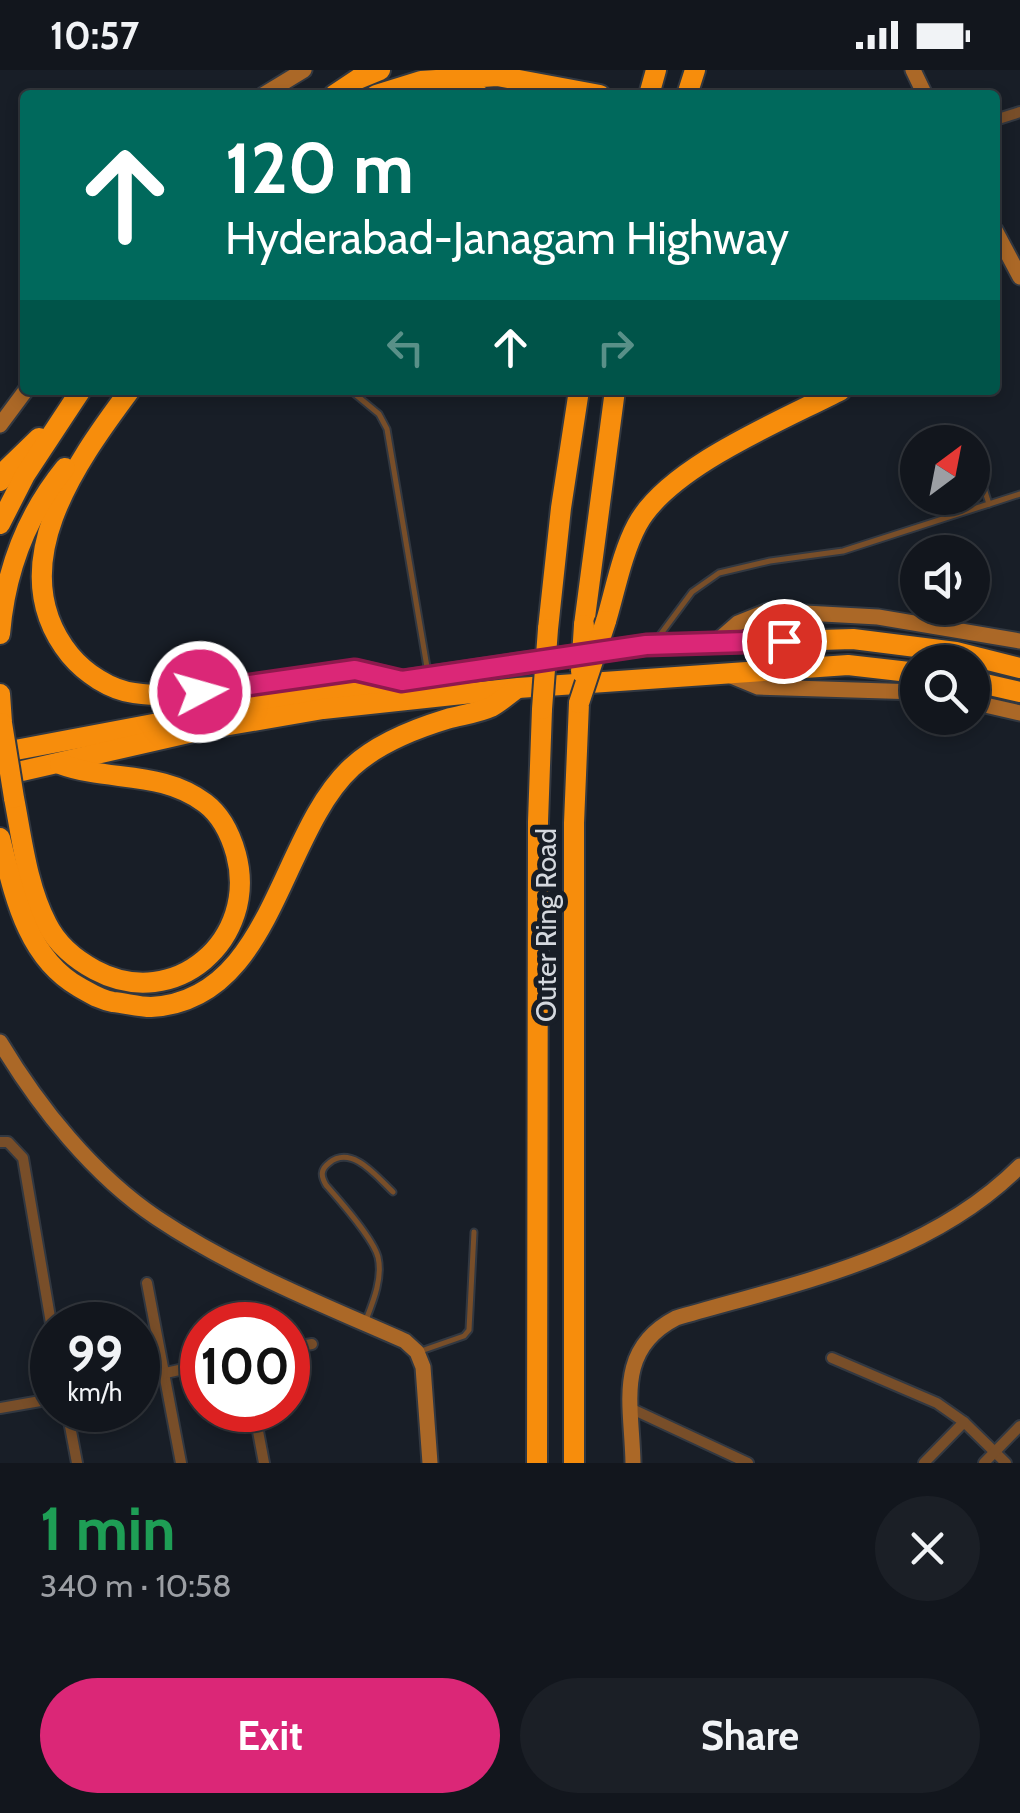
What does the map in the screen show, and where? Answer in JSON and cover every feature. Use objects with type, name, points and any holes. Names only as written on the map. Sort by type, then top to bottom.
[{"type":"highway","points":[[342,90],[380,70]]},
{"type":"highway","points":[[392,90],[421,81],[498,76],[573,90]]},
{"type":"highway","points":[[0,524],[25,475],[77,395]]},
{"type":"highway","points":[[0,634],[3,600],[20,542],[43,496],[126,395]]},
{"type":"highway","points":[[569,395],[570,444]]},
{"type":"highway","name":"Outer Ring Road","points":[[538,1463],[538,878],[542,708],[577,395]]},
{"type":"highway","name":"Outer Ring Road","points":[[574,1463],[574,823],[584,624],[614,395]]},
{"type":"highway","points":[[579,703],[636,527],[658,494],[714,457],[832,395]]},
{"type":"highway","points":[[0,482],[8,468],[62,416]]},
{"type":"highway","points":[[94,438],[59,498],[42,548],[40,591],[45,617],[58,640],[88,672],[131,693],[233,690],[355,670],[402,681]]},
{"type":"highway","points":[[0,753],[312,694],[652,645],[853,639],[956,652],[1020,668]]},
{"type":"highway","points":[[0,776],[206,729],[323,710],[518,688],[848,665],[900,670]]},
{"type":"highway","points":[[990,685],[1020,692]]},
{"type":"highway","points":[[0,838],[28,932],[56,974],[104,1000],[151,1006],[192,997],[234,968],[262,926],[316,819],[351,768],[402,736],[490,707],[518,688]]},
{"type":"highway","points":[[0,694],[14,798],[30,874],[47,925],[76,959],[118,982],[157,984],[188,972],[219,946],[238,912],[242,874],[231,835],[208,804],[169,782],[79,770],[58,763]]},
{"type":"main road","points":[[271,90],[304,70]]},
{"type":"main road","points":[[1000,239],[1020,277]]},
{"type":"main road","points":[[0,425],[22,395]]},
{"type":"main road","points":[[714,644],[738,623],[768,611],[878,616],[1020,641]]},
{"type":"main road","points":[[726,674],[758,687],[900,691]]},
{"type":"main road","points":[[990,706],[1020,713]]},
{"type":"main road","points":[[0,1042],[59,1124],[98,1168],[155,1217],[224,1258],[404,1340],[423,1366],[430,1463]]},
{"type":"main road","points":[[633,1463],[631,1374],[638,1350],[655,1328],[676,1318],[810,1282],[900,1247],[953,1218],[1020,1166]]},
{"type":"street","points":[[0,1142],[8,1142],[22,1158],[47,1302]]},
{"type":"street","points":[[148,1283],[181,1463]]},
{"type":"street","points":[[832,1358],[938,1403],[1006,1463]]},
{"type":"street","points":[[160,1373],[180,1369]]},
{"type":"street","points":[[0,1408],[30,1403]]},
{"type":"street","points":[[632,1409],[748,1463]]},
{"type":"street","points":[[924,1463],[964,1422]]},
{"type":"street","points":[[984,1463],[1020,1426]]},
{"type":"street","points":[[72,1432],[78,1463]]},
{"type":"street","points":[[258,1432],[264,1463]]},
{"type":"lane","points":[[356,395],[379,414],[387,429],[429,677]]},
{"type":"lane","points":[[990,504],[1020,494]]},
{"type":"lane","points":[[652,645],[692,592],[719,574],[770,561],[843,551],[955,515]]},
{"type":"lane","points":[[365,1323],[379,1260],[326,1185],[324,1169],[338,1158],[348,1156],[393,1192]]},
{"type":"lane","points":[[416,1352],[464,1336],[469,1330],[474,1232]]},
{"type":"route","points":[[200,692],[355,670],[402,681],[646,645],[784,641]]}]
